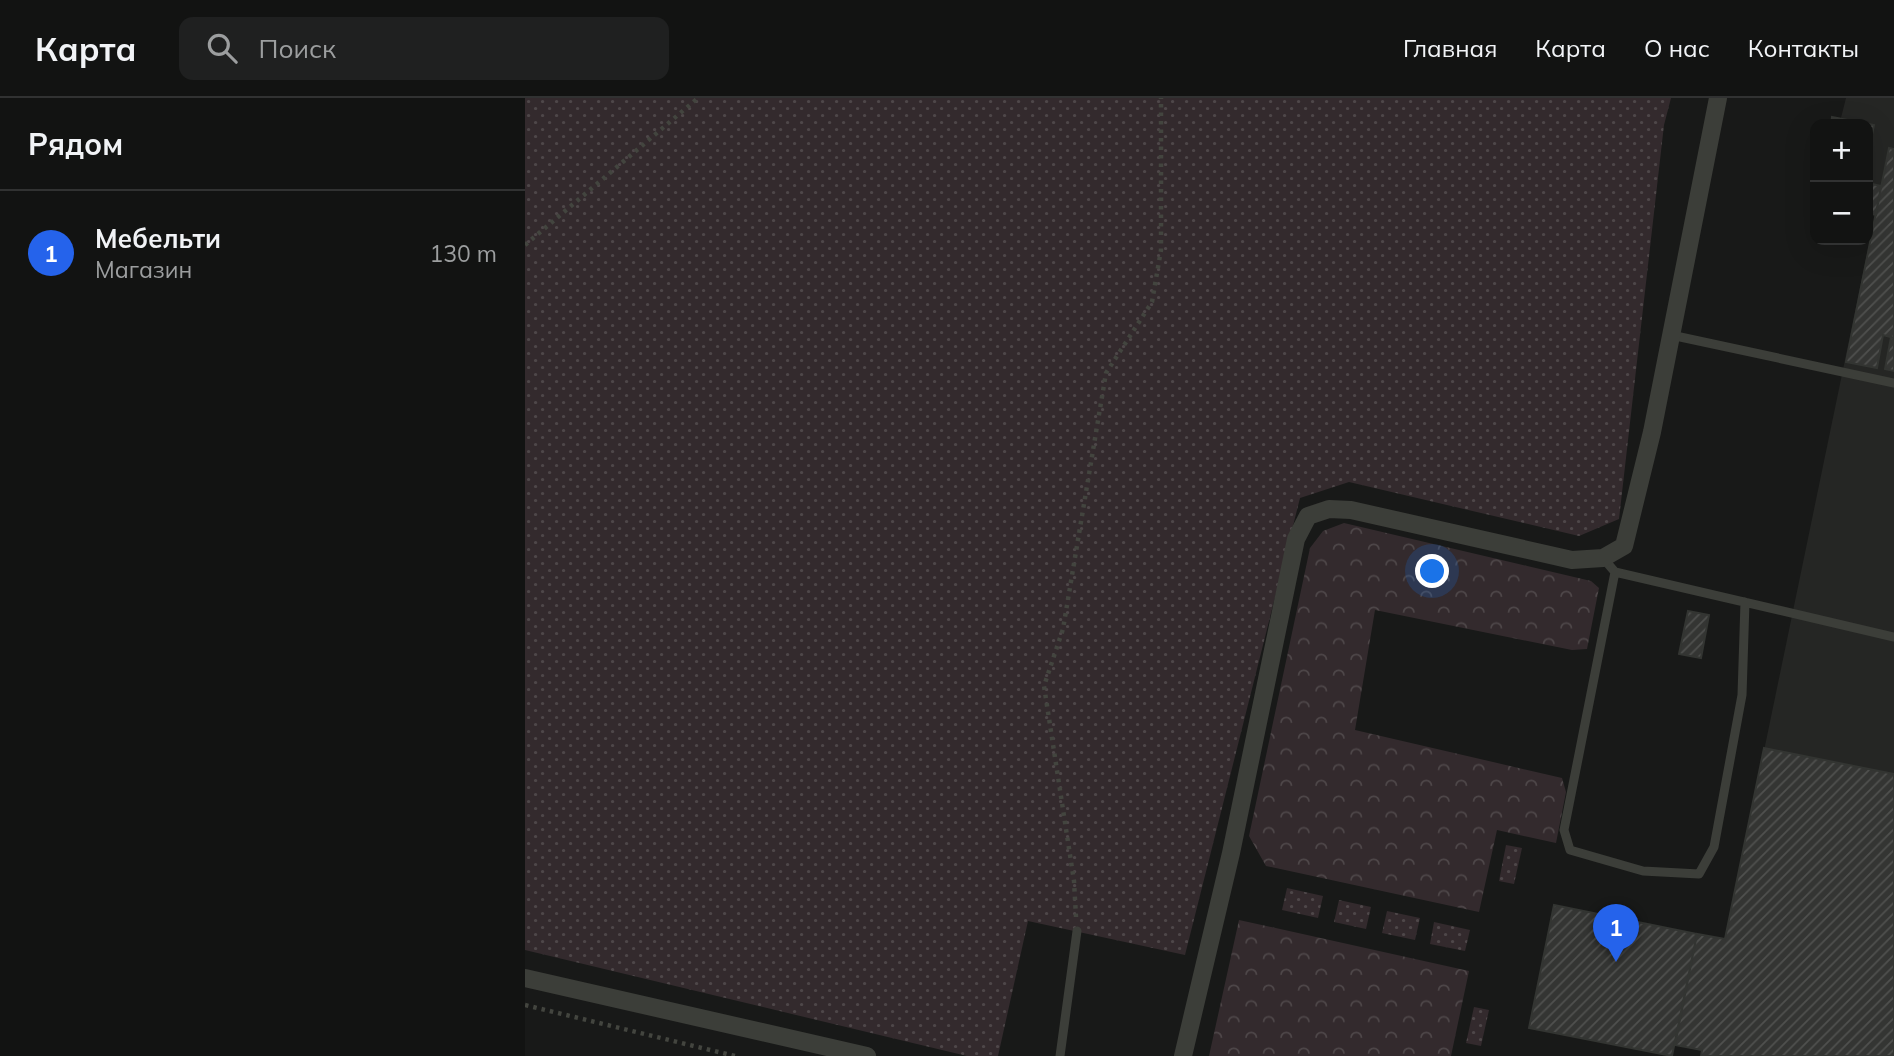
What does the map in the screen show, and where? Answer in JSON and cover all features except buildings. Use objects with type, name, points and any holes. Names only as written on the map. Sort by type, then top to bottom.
[{"type":"street","points":[[1183,1056],[1231,853],[1296,539],[1308,516],[1329,509],[1351,510],[1572,560],[1603,558],[1624,546],[1652,432],[1718,98]]},
{"type":"street","points":[[525,978],[867,1056]]},
{"type":"lane","points":[[1671,335],[1894,383]]},
{"type":"lane","points":[[1603,558],[1615,572],[1894,637]]},
{"type":"lane","points":[[1615,572],[1564,830],[1570,850],[1643,872],[1699,874],[1714,847],[1742,695],[1745,602]]},
{"type":"lane","points":[[1060,1056],[1077,931]]},
{"type":"path","points":[[525,245],[698,98]]},
{"type":"path","points":[[1077,931],[1074,881],[1044,686],[1063,628],[1106,373],[1151,302],[1161,250],[1161,98]]},
{"type":"path","points":[[525,1005],[735,1056]]},
{"type":"shaded area","points":[[1846,98],[1894,98],[1894,1056],[1702,1051],[1675,1045],[1697,934],[1725,939],[1869,245],[1873,245],[1873,119],[1832,119],[1841,118]]},
{"type":"green space","points":[[525,98],[1671,98],[1664,125],[1619,519],[1579,536],[1349,482],[1300,498],[1185,955],[1028,921],[998,1056],[967,1056],[525,950]]},
{"type":"green space","points":[[1344,523],[1591,581],[1599,588],[1587,649],[1572,650],[1375,610],[1355,730],[1562,778],[1566,792],[1556,843],[1497,830],[1479,912],[1266,866],[1249,836],[1310,548],[1323,531]]},
{"type":"green space","points":[[1506,845],[1522,848],[1514,884],[1499,881]]},
{"type":"green space","points":[[1287,888],[1323,896],[1318,918],[1282,910]]},
{"type":"green space","points":[[1339,900],[1371,907],[1366,929],[1334,922]]},
{"type":"green space","points":[[1387,911],[1420,918],[1415,940],[1382,933]]},
{"type":"green space","points":[[1239,920],[1469,971],[1451,1056],[1209,1056]]},
{"type":"green space","points":[[1434,922],[1470,930],[1465,951],[1430,944]]},
{"type":"green space","points":[[1474,1007],[1489,1010],[1481,1046],[1466,1043]]},
{"type":"place","name":"Мебельти","points":[[1616,962]]}]
